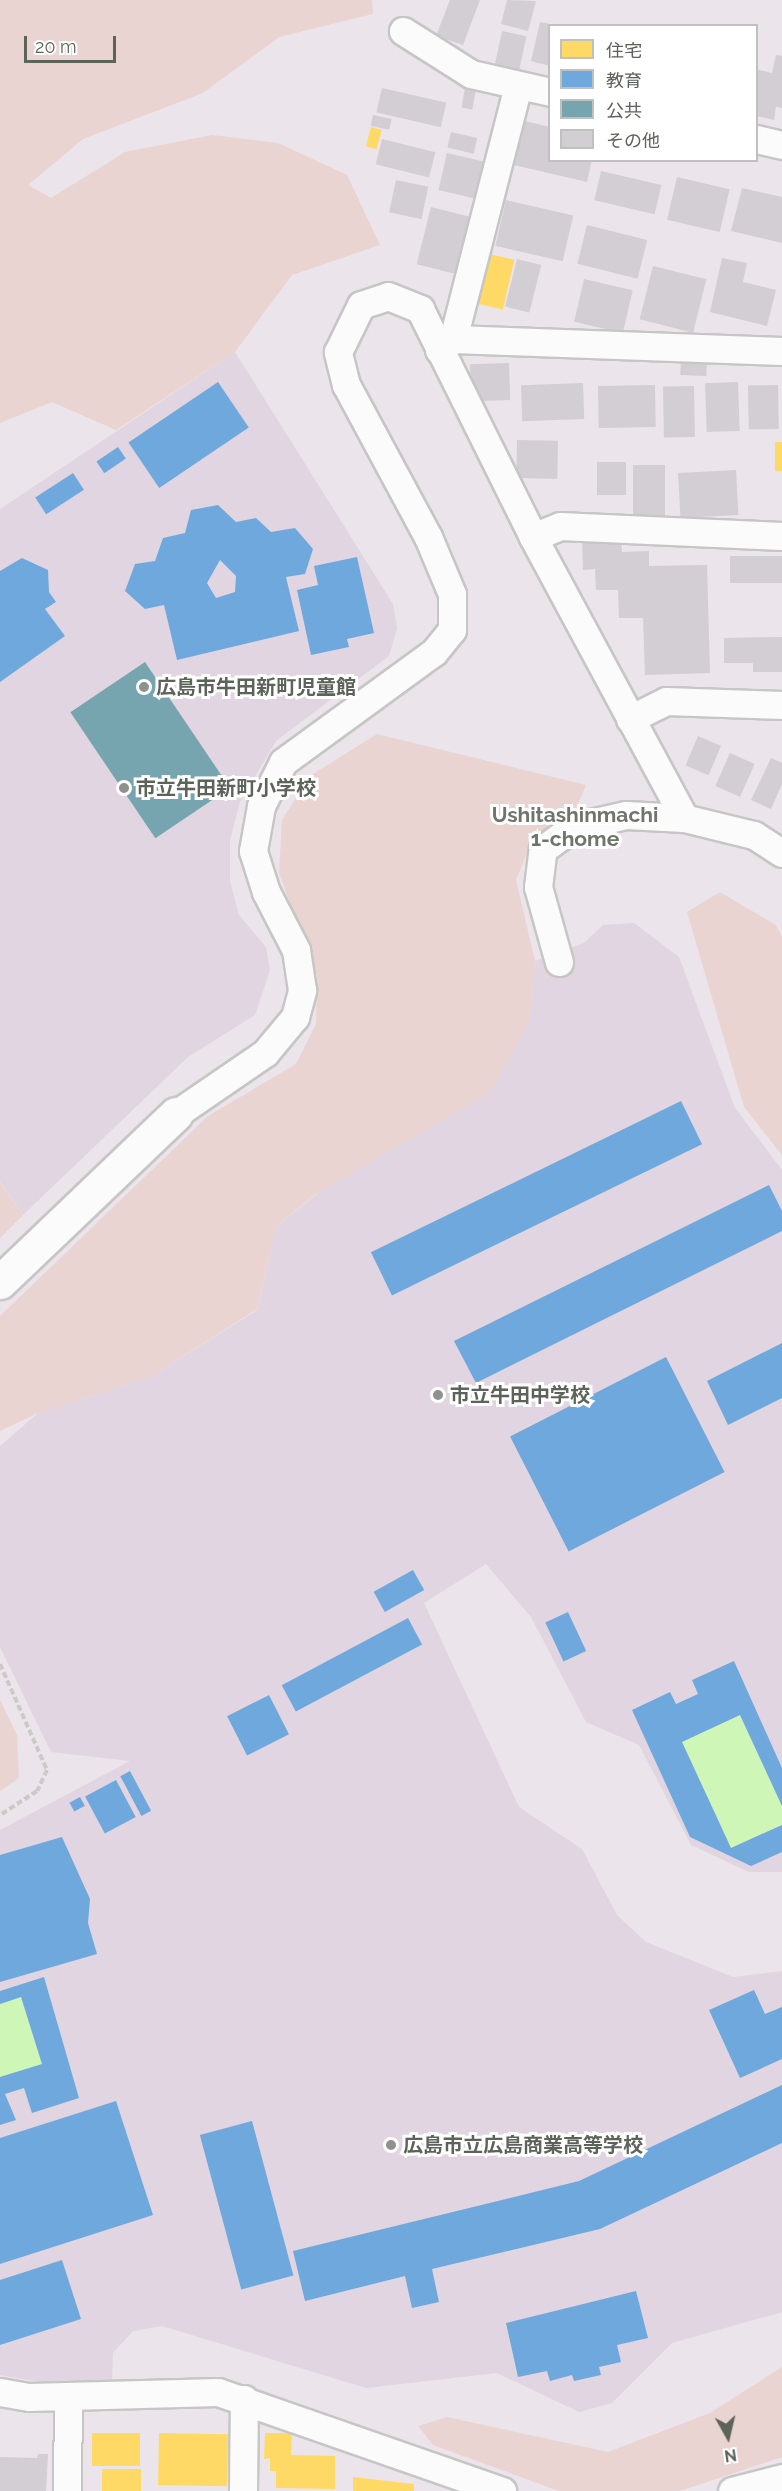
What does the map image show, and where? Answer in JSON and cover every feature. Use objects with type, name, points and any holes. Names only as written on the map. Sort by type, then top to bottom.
[{"type":"street","points":[[403,31],[471,74],[548,92]]},
{"type":"street","points":[[446,344],[518,85]]},
{"type":"street","points":[[758,139],[782,145]]},
{"type":"street","points":[[0,1282],[176,1114],[265,1053],[294,1017],[302,990],[296,950],[266,892],[253,852],[261,806],[283,762],[434,652],[452,630],[452,594],[346,385],[338,352],[361,305],[388,296],[420,309],[446,344],[533,537],[684,818]]},
{"type":"street","points":[[446,344],[782,351]]},
{"type":"street","points":[[533,537],[560,526],[782,536]]},
{"type":"street","points":[[630,719],[666,700],[782,705]]},
{"type":"street","points":[[559,962],[538,887],[543,849],[573,826],[626,815],[684,818],[754,836],[782,853]]},
{"type":"street","points":[[0,2392],[68,2396],[218,2392],[244,2399],[431,2478],[502,2491]]},
{"type":"street","points":[[67,2491],[68,2396]]},
{"type":"street","points":[[243,2491],[244,2399]]},
{"type":"street","points":[[732,2491],[782,2478]]},
{"type":"path","points":[[0,1664],[48,1770],[37,1791],[0,1815]]},
{"type":"shaded area","points":[[0,0],[372,0],[373,14],[279,37],[203,93],[83,139],[28,185],[51,198],[125,152],[212,135],[278,143],[347,175],[380,245],[292,275],[235,352],[116,430],[52,402],[0,423]]},
{"type":"shaded area","name":"市立牛田新町小学校","points":[[235,352],[393,604],[397,628],[389,656],[276,741],[240,802],[230,840],[230,881],[239,915],[266,947],[270,970],[255,1015],[188,1057],[23,1215],[0,1182],[0,509]]},
{"type":"shaded area","points":[[377,734],[586,785],[574,814],[532,841],[516,880],[535,961],[529,1021],[490,1092],[314,1195],[276,1227],[257,1309],[150,1377],[38,1413],[0,1431],[0,1316],[208,1116],[296,1064],[316,1024],[317,976],[279,873],[282,820],[310,776]]},
{"type":"shaded area","points":[[720,892],[776,925],[782,937],[782,1155],[744,1107],[687,912]]},
{"type":"shaded area","points":[[634,923],[679,957],[735,1108],[782,1170],[782,1872],[749,1872],[691,1845],[639,1745],[586,1722],[531,1617],[486,1564],[424,1603],[519,1807],[582,1849],[617,1915],[646,1942],[733,1977],[782,1971],[782,2312],[672,2343],[612,2403],[579,2412],[497,2373],[366,2388],[162,2326],[133,2331],[113,2353],[112,2381],[40,2382],[0,2375],[0,1830],[130,1761],[51,1752],[0,1647],[0,1446],[38,1413],[150,1377],[257,1310],[276,1227],[529,1021],[535,961],[584,943],[603,925]]},
{"type":"shaded area","points":[[0,1183],[23,1215],[0,1238]]},
{"type":"shaded area","points":[[0,1700],[17,1735],[19,1778],[0,1791]]},
{"type":"shaded area","points":[[740,1715],[782,1806],[782,1825],[731,1848],[682,1742]]},
{"type":"shaded area","points":[[21,1997],[42,2064],[0,2077],[0,2004]]},
{"type":"shaded area","points":[[782,2367],[782,2457],[680,2491],[559,2491],[433,2445],[418,2426],[447,2417],[608,2452],[710,2413]]},
{"type":"building: 住宅","points":[[371,127],[382,130],[376,149],[366,146]]},
{"type":"building: 住宅","points":[[489,254],[514,260],[503,310],[478,304]]},
{"type":"building: 住宅","points":[[775,442],[782,442],[782,471],[775,471]]},
{"type":"building: 住宅","points":[[92,2433],[140,2433],[140,2466],[92,2466]]},
{"type":"building: 住宅","points":[[159,2433],[228,2434],[227,2486],[158,2485]]},
{"type":"building: 住宅","points":[[265,2433],[292,2433],[291,2455],[335,2456],[335,2489],[276,2488],[276,2471],[270,2471],[270,2458],[264,2459]]},
{"type":"building: 住宅","points":[[102,2469],[141,2469],[141,2491],[102,2491]]},
{"type":"building: 住宅","points":[[353,2477],[414,2484],[414,2491],[353,2491]]},
{"type":"building: 教育","points":[[218,382],[249,428],[159,488],[128,442]]},
{"type":"building: 教育","points":[[118,447],[126,459],[104,473],[96,462]]},
{"type":"building: 教育","points":[[73,473],[84,490],[46,514],[35,498]]},
{"type":"building: 教育","points":[[218,505],[236,522],[256,518],[271,532],[295,528],[313,549],[305,574],[286,577],[299,631],[177,660],[164,605],[145,609],[125,591],[135,564],[155,561],[163,538],[185,533],[191,510]],"holes":[[[220,560],[236,576],[235,592],[216,598],[207,583]]]},
{"type":"building: 教育","points":[[357,557],[374,633],[347,639],[349,647],[311,655],[297,590],[318,585],[314,566]]},
{"type":"building: 教育","points":[[22,558],[48,570],[49,592],[56,602],[45,609],[65,636],[0,682],[0,571]]},
{"type":"building: 教育","points":[[681,1101],[702,1144],[392,1295],[371,1252]]},
{"type":"building: 教育","points":[[769,1185],[782,1211],[782,1231],[476,1383],[454,1341]]},
{"type":"building: 教育","points":[[782,1343],[782,1398],[728,1425],[707,1381]]},
{"type":"building: 教育","points":[[666,1357],[725,1472],[569,1551],[510,1436]]},
{"type":"building: 教育","points":[[413,1570],[424,1590],[385,1612],[374,1592]]},
{"type":"building: 教育","points":[[568,1612],[586,1651],[564,1662],[545,1623]]},
{"type":"building: 教育","points":[[408,1618],[422,1644],[296,1712],[282,1685]]},
{"type":"building: 教育","points":[[734,1661],[782,1768],[782,1806],[740,1715],[682,1742],[731,1848],[782,1825],[782,1852],[751,1866],[690,1837],[632,1710],[670,1692],[676,1704],[698,1694],[692,1680]]},
{"type":"building: 教育","points":[[269,1695],[289,1734],[247,1756],[227,1716]]},
{"type":"building: 教育","points":[[130,1771],[151,1811],[141,1816],[120,1776]]},
{"type":"building: 教育","points":[[116,1780],[136,1817],[105,1834],[85,1796]]},
{"type":"building: 教育","points":[[80,1797],[85,1806],[74,1812],[70,1803]]},
{"type":"building: 教育","points":[[62,1837],[90,1899],[88,1923],[97,1954],[0,1982],[0,1855]]},
{"type":"building: 教育","points":[[44,1977],[79,2098],[32,2113],[24,2088],[5,2094],[16,2120],[0,2125],[0,2077],[42,2064],[21,1997],[0,2004],[0,1991]]},
{"type":"building: 教育","points":[[754,1990],[765,2014],[782,2007],[782,2059],[740,2078],[709,2010]]},
{"type":"building: 教育","points":[[782,2085],[782,2143],[600,2229],[432,2269],[439,2302],[412,2308],[405,2276],[305,2301],[293,2251],[579,2181]]},
{"type":"building: 教育","points":[[116,2101],[153,2215],[0,2264],[0,2138]]},
{"type":"building: 教育","points":[[252,2121],[293,2276],[241,2290],[200,2135]]},
{"type":"building: 教育","points":[[62,2260],[81,2319],[0,2345],[0,2280]]},
{"type":"building: 教育","points":[[636,2291],[648,2338],[617,2345],[621,2362],[599,2367],[601,2375],[574,2381],[572,2375],[550,2381],[547,2371],[518,2377],[506,2323]]},
{"type":"building: 公共","points":[[145,662],[230,788],[155,838],[70,712]]},
{"type":"building: その他","points":[[450,0],[480,0],[463,45],[436,36]]},
{"type":"building: その他","points":[[507,0],[536,1],[528,31],[501,24]]},
{"type":"building: その他","points":[[540,22],[550,24],[548,24],[548,65],[531,61]]},
{"type":"building: その他","points":[[502,31],[526,36],[519,73],[494,68]]},
{"type":"building: その他","points":[[776,55],[782,56],[782,108],[776,107],[774,120],[758,116],[758,70],[772,73]]},
{"type":"building: その他","points":[[466,82],[477,84],[472,110],[461,108]]},
{"type":"building: その他","points":[[382,88],[446,103],[441,127],[376,112]]},
{"type":"building: その他","points":[[373,115],[392,119],[389,130],[371,126]]},
{"type":"building: その他","points":[[525,121],[548,127],[548,162],[592,162],[587,182],[514,165]]},
{"type":"building: その他","points":[[451,132],[477,138],[474,154],[447,148]]},
{"type":"building: その他","points":[[382,139],[435,152],[429,178],[376,164]]},
{"type":"building: その他","points":[[447,153],[489,163],[480,200],[438,190]]},
{"type":"building: その他","points":[[601,171],[661,185],[655,214],[594,200]]},
{"type":"building: その他","points":[[677,177],[730,189],[720,232],[667,220]]},
{"type":"building: その他","points":[[396,180],[428,187],[421,219],[389,212]]},
{"type":"building: その他","points":[[742,188],[782,197],[782,243],[731,231]]},
{"type":"building: その他","points":[[506,200],[573,216],[563,261],[495,246]]},
{"type":"building: その他","points":[[431,207],[471,217],[457,274],[417,264]]},
{"type":"building: その他","points":[[587,225],[647,240],[637,279],[577,264]]},
{"type":"building: その他","points":[[722,258],[747,263],[743,282],[776,290],[767,326],[710,312]]},
{"type":"building: その他","points":[[517,259],[541,265],[529,313],[505,307]]},
{"type":"building: その他","points":[[653,266],[706,279],[693,333],[640,319]]},
{"type":"building: その他","points":[[584,279],[633,290],[623,333],[574,322]]},
{"type":"building: その他","points":[[681,356],[707,357],[706,376],[680,375]]},
{"type":"building: その他","points":[[509,363],[510,400],[471,401],[470,364]]},
{"type":"building: その他","points":[[738,382],[740,431],[707,432],[705,383]]},
{"type":"building: その他","points":[[583,383],[584,419],[522,421],[521,385]]},
{"type":"building: その他","points":[[655,385],[656,427],[599,428],[598,386]]},
{"type":"building: その他","points":[[778,385],[779,429],[749,430],[748,386]]},
{"type":"building: その他","points":[[694,386],[695,437],[664,438],[663,387]]},
{"type":"building: その他","points":[[517,440],[558,441],[557,479],[516,478]]},
{"type":"building: その他","points":[[597,462],[626,462],[626,495],[597,495]]},
{"type":"building: その他","points":[[633,465],[665,465],[665,518],[633,518]]},
{"type":"building: その他","points":[[736,470],[738,515],[680,518],[678,473]]},
{"type":"building: その他","points":[[621,537],[622,552],[649,551],[649,566],[707,565],[710,673],[645,675],[643,618],[619,618],[618,590],[596,590],[595,569],[583,570],[582,538]]},
{"type":"building: その他","points":[[730,556],[782,556],[782,583],[730,583]]},
{"type":"building: その他","points":[[782,637],[782,672],[753,672],[753,663],[724,663],[724,638]]},
{"type":"building: その他","points":[[698,736],[721,746],[709,775],[685,765]]},
{"type":"building: その他","points":[[730,753],[755,764],[740,797],[715,786]]},
{"type":"building: その他","points":[[771,758],[782,763],[782,784],[771,809],[751,800]]},
{"type":"building: その他","points":[[38,2454],[48,2454],[46,2491],[0,2491],[0,2457],[37,2458]]},
{"type":"place","name":"広島市牛田新町児童館","points":[[144,687]]},
{"type":"place","name":"市立牛田新町小学校","points":[[124,788]]},
{"type":"place","name":"市立牛田中学校","points":[[438,1395]]},
{"type":"place","name":"広島市立広島商業高等学校","points":[[391,2145]]},
{"type":"district","name":"Ushitashinmachi 1-chome","points":[[575,827]]}]
